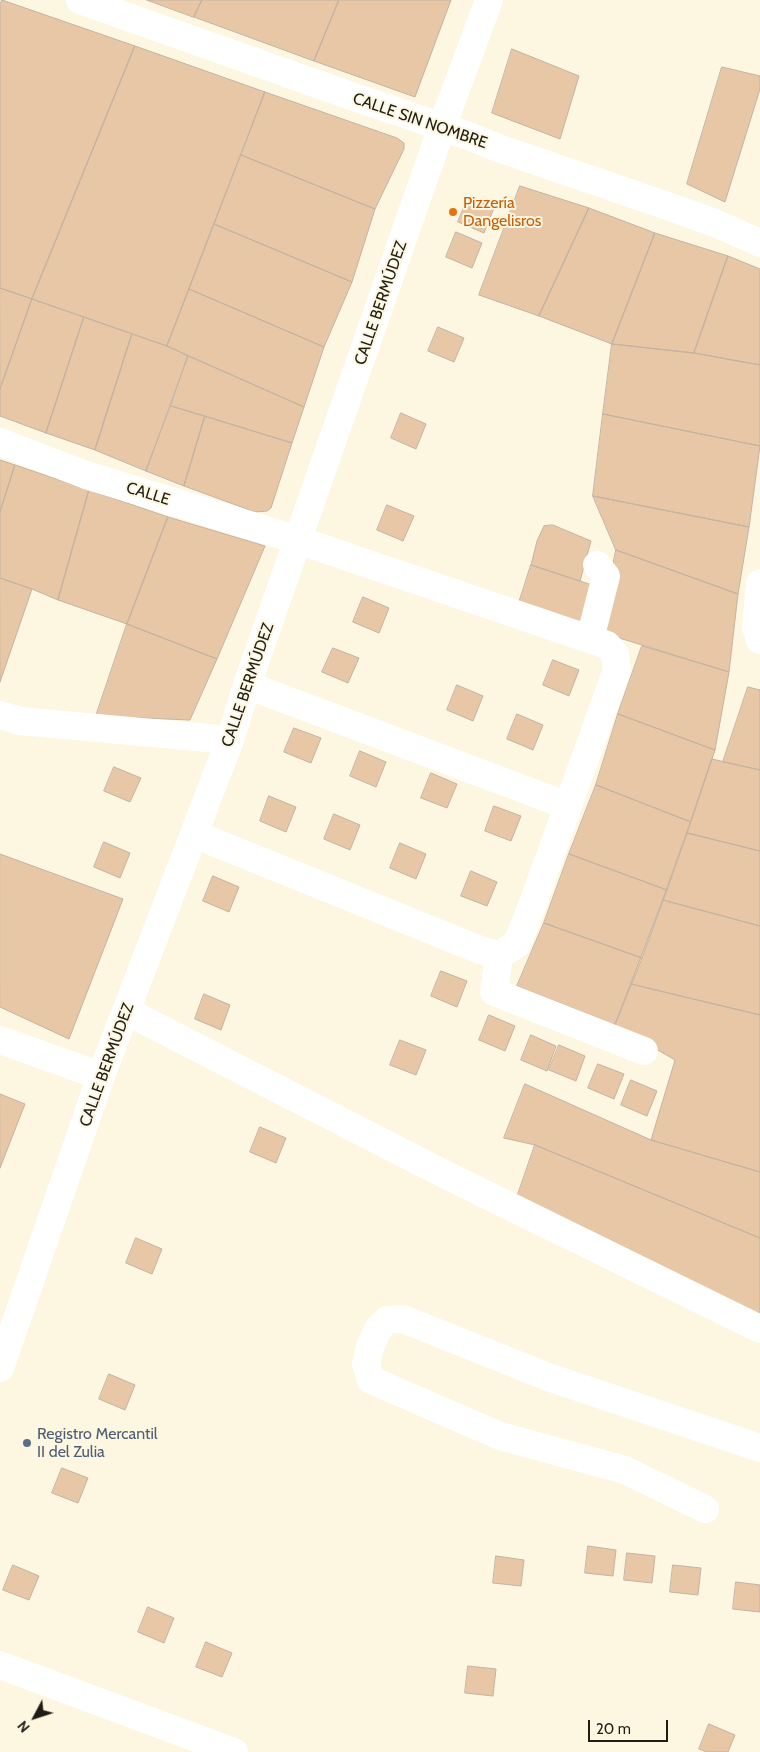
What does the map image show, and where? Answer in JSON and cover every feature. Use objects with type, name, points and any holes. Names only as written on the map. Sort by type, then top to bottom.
[{"type":"street","name":"CALLE SIN NOMBRE","points":[[80,0],[707,220],[760,243]]},
{"type":"street","name":"CALLE BERMÚDEZ","points":[[2,1358],[101,1076],[230,740],[247,685],[442,127],[489,0]]},
{"type":"street","name":"CALLE","points":[[0,442],[86,475],[298,540],[607,644],[615,654],[617,670],[517,944],[499,955]]},
{"type":"street","points":[[590,639],[606,576],[597,565]]},
{"type":"street","points":[[760,583],[756,627],[760,640]]},
{"type":"street","points":[[247,685],[568,806]]},
{"type":"street","points":[[0,715],[20,721],[230,740]]},
{"type":"street","points":[[194,834],[480,950],[499,955],[494,992],[644,1050]]},
{"type":"street","points":[[126,1011],[444,1174],[760,1328]]},
{"type":"street","points":[[0,1040],[101,1076]]},
{"type":"street","points":[[705,1510],[625,1470],[500,1436],[371,1380],[366,1364],[370,1346],[378,1329],[387,1320],[403,1319],[548,1377],[760,1448]]},
{"type":"street","points":[[0,1665],[234,1752]]},
{"type":"building","points":[[2,0],[135,46],[32,299],[0,288],[0,5]]},
{"type":"building","points":[[147,0],[202,0],[194,17]]},
{"type":"building","points":[[202,0],[339,0],[314,61],[194,17]]},
{"type":"building","points":[[339,0],[451,0],[415,97],[314,61]]},
{"type":"building","points":[[135,46],[265,92],[167,346],[32,299]]},
{"type":"building","points":[[512,49],[579,76],[560,139],[492,113]]},
{"type":"building","points":[[722,67],[760,76],[760,89],[725,202],[687,184]]},
{"type":"building","points":[[265,92],[397,138],[404,143],[404,149],[375,209],[241,155]]},
{"type":"building","points":[[241,155],[375,209],[352,282],[214,224]]},
{"type":"building","points":[[520,186],[589,208],[539,316],[479,295]]},
{"type":"building","points":[[468,197],[494,208],[484,233],[458,222]]},
{"type":"building","points":[[589,208],[655,233],[612,344],[539,316]]},
{"type":"building","points":[[214,224],[352,282],[324,347],[189,289]]},
{"type":"building","points":[[456,232],[482,243],[472,268],[446,257]]},
{"type":"building","points":[[655,233],[728,256],[694,353],[612,344]]},
{"type":"building","points":[[728,256],[760,269],[760,365],[694,353]]},
{"type":"building","points":[[0,288],[32,299],[0,389]]},
{"type":"building","points":[[189,289],[324,347],[304,407],[167,346]]},
{"type":"building","points":[[32,299],[84,317],[46,433],[0,416],[0,389]]},
{"type":"building","points":[[84,317],[132,334],[95,450],[46,433]]},
{"type":"building","points":[[438,327],[464,338],[454,362],[428,351]]},
{"type":"building","points":[[132,334],[167,346],[188,356],[146,471],[95,450]]},
{"type":"building","points":[[612,344],[694,353],[760,365],[760,446],[603,414]]},
{"type":"building","points":[[188,356],[304,407],[292,443],[171,406]]},
{"type":"building","points":[[171,406],[205,416],[184,486],[146,471]]},
{"type":"building","points":[[401,413],[426,424],[416,449],[391,438]]},
{"type":"building","points":[[603,414],[760,446],[749,527],[593,496]]},
{"type":"building","points":[[205,416],[292,443],[271,508],[267,511],[255,512],[184,486]]},
{"type":"building","points":[[0,460],[15,465],[0,512]]},
{"type":"building","points":[[15,465],[89,490],[58,600],[0,578],[0,512]]},
{"type":"building","points":[[89,490],[168,517],[127,624],[58,600]]},
{"type":"building","points":[[593,496],[749,527],[738,594],[616,550]]},
{"type":"building","points":[[387,505],[414,516],[403,541],[377,530]]},
{"type":"building","points":[[168,517],[265,546],[217,659],[127,624]]},
{"type":"building","points":[[553,525],[591,541],[580,581],[531,565],[537,541],[544,526]]},
{"type":"building","points":[[616,550],[738,594],[729,672],[600,632]]},
{"type":"building","points":[[531,565],[595,586],[581,626],[517,609]]},
{"type":"building","points":[[0,578],[32,589],[0,682]]},
{"type":"building","points":[[363,597],[389,608],[379,633],[353,622]]},
{"type":"building","points":[[127,624],[217,659],[190,720],[96,716]]},
{"type":"building","points":[[642,646],[729,672],[715,750],[618,714]]},
{"type":"building","points":[[333,648],[359,658],[348,683],[322,672]]},
{"type":"building","points":[[553,660],[579,670],[569,696],[543,685]]},
{"type":"building","points":[[457,685],[483,696],[473,721],[447,710]]},
{"type":"building","points":[[748,687],[760,690],[760,770],[723,762]]},
{"type":"building","points":[[517,714],[543,725],[533,750],[507,739]]},
{"type":"building","points":[[618,714],[715,750],[691,822],[596,785]]},
{"type":"building","points":[[294,728],[321,738],[311,763],[284,752]]},
{"type":"building","points":[[360,751],[386,762],[376,787],[350,776]]},
{"type":"building","points":[[712,759],[760,770],[760,851],[687,833]]},
{"type":"building","points":[[114,767],[141,778],[130,802],[104,791]]},
{"type":"building","points":[[431,773],[457,784],[447,808],[421,798]]},
{"type":"building","points":[[596,785],[691,822],[667,890],[569,854]]},
{"type":"building","points":[[269,796],[296,807],[286,832],[260,821]]},
{"type":"building","points":[[494,806],[521,816],[511,841],[485,831]]},
{"type":"building","points":[[334,814],[360,825],[350,850],[324,839]]},
{"type":"building","points":[[687,833],[760,851],[760,926],[663,900]]},
{"type":"building","points":[[104,842],[130,853],[120,878],[94,867]]},
{"type":"building","points":[[400,843],[426,854],[416,879],[390,868]]},
{"type":"building","points":[[0,854],[123,899],[69,1039],[0,1007]]},
{"type":"building","points":[[569,854],[667,890],[642,958],[544,923]]},
{"type":"building","points":[[471,871],[497,882],[487,906],[461,896]]},
{"type":"building","points":[[213,876],[239,887],[229,912],[203,901]]},
{"type":"building","points":[[663,900],[760,926],[760,1015],[631,984]]},
{"type":"building","points":[[544,923],[642,958],[615,1025],[517,986]]},
{"type":"building","points":[[441,971],[467,981],[457,1007],[431,996]]},
{"type":"building","points":[[631,984],[760,1015],[760,1172],[651,1140],[675,1060],[615,1025]]},
{"type":"building","points":[[204,994],[230,1005],[221,1030],[195,1019]]},
{"type":"building","points":[[489,1015],[515,1026],[505,1051],[479,1040]]},
{"type":"building","points":[[531,1035],[556,1046],[547,1071],[521,1060]]},
{"type":"building","points":[[400,1040],[426,1050],[416,1075],[390,1065]]},
{"type":"building","points":[[559,1045],[585,1056],[576,1081],[549,1070]]},
{"type":"building","points":[[598,1064],[624,1074],[614,1099],[588,1088]]},
{"type":"building","points":[[631,1080],[657,1091],[647,1116],[621,1105]]},
{"type":"building","points":[[525,1084],[651,1140],[760,1172],[760,1238],[535,1145],[504,1138]]},
{"type":"building","points":[[0,1094],[25,1104],[0,1168]]},
{"type":"building","points":[[260,1127],[286,1138],[276,1163],[250,1152]]},
{"type":"building","points":[[535,1145],[760,1238],[760,1321],[515,1203]]},
{"type":"building","points":[[136,1238],[162,1249],[152,1274],[126,1263]]},
{"type":"building","points":[[109,1374],[135,1385],[125,1410],[99,1399]]},
{"type":"building","points":[[62,1468],[88,1478],[78,1503],[52,1493]]},
{"type":"building","points":[[588,1546],[616,1550],[613,1576],[585,1573]]},
{"type":"building","points":[[627,1553],[655,1556],[652,1583],[624,1580]]},
{"type":"building","points":[[496,1556],[524,1560],[521,1586],[493,1583]]},
{"type":"building","points":[[13,1565],[39,1576],[29,1600],[3,1590]]},
{"type":"building","points":[[673,1565],[701,1568],[698,1595],[670,1592]]},
{"type":"building","points":[[736,1582],[760,1585],[760,1612],[733,1609]]},
{"type":"building","points":[[148,1607],[174,1618],[164,1643],[138,1632]]},
{"type":"building","points":[[206,1642],[232,1653],[222,1677],[196,1667]]},
{"type":"building","points":[[468,1666],[496,1669],[493,1696],[465,1693]]},
{"type":"building","points":[[709,1724],[735,1735],[728,1752],[707,1752],[699,1749]]},
{"type":"place","name":"Pizzería Dangelisros","points":[[453,212]]},
{"type":"place","name":"Registro Mercantil II del Zulia","points":[[27,1443]]}]
